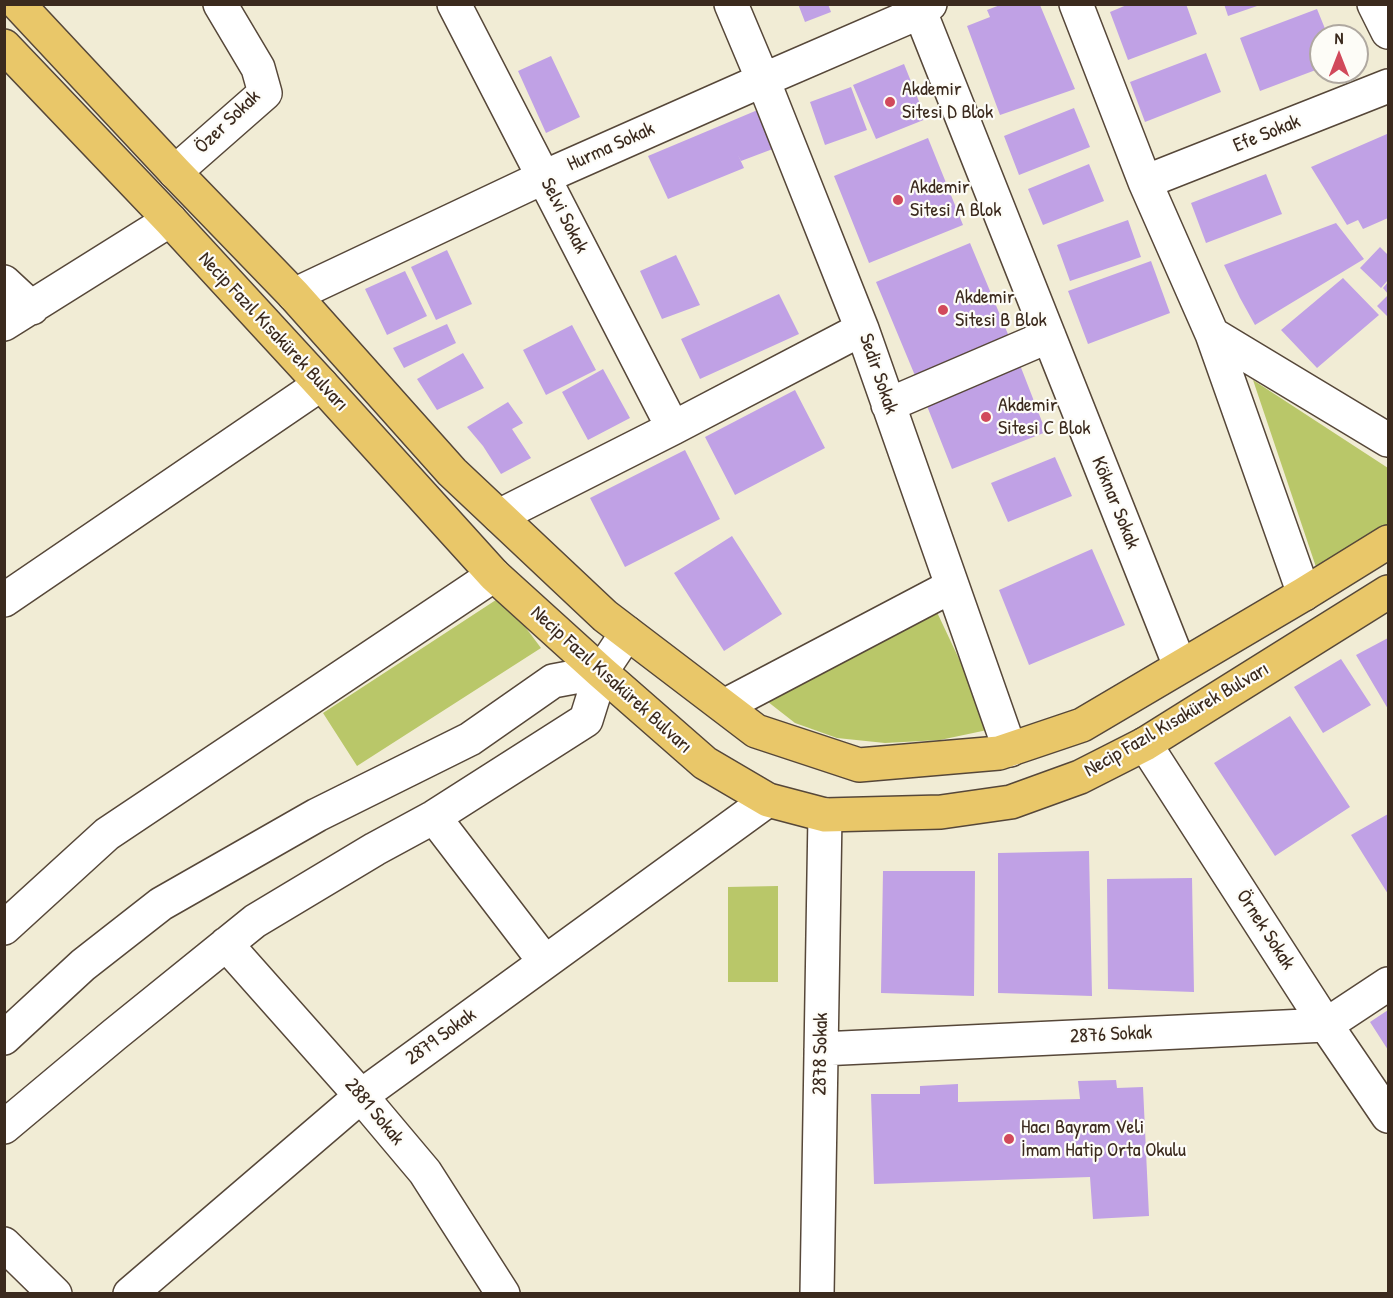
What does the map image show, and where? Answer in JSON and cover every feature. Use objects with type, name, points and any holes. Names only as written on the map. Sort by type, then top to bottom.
[{"type":"main road","name":"Necip Fazıl Kısakürek Bulvarı","points":[[18,4],[294,295],[452,472],[605,616],[756,731],[859,765],[999,753],[1010,750],[1082,724],[1389,542]]},
{"type":"main road","name":"Necip Fazıl Kısakürek Bulvarı","points":[[4,46],[170,220],[494,575],[705,763],[768,800],[825,815],[941,812],[1011,802],[1080,777],[1145,744],[1389,592]]},
{"type":"street","name":"Özer Sokak","points":[[175,172],[265,93],[258,68],[220,4]]},
{"type":"street","name":"Selvi Sokak","points":[[454,4],[673,428]]},
{"type":"street","name":"Sedir Sokak","points":[[731,4],[862,329],[1010,750]]},
{"type":"street","points":[[1076,4],[1145,182],[1212,334],[1304,594]]},
{"type":"street","points":[[1374,4],[1389,32]]},
{"type":"street","name":"Hurma Sokak","points":[[294,295],[544,177],[922,7]]},
{"type":"street","name":"Köknar Sokak","points":[[922,7],[1180,666]]},
{"type":"street","name":"Efe Sokak","points":[[1145,182],[1389,86]]},
{"type":"street","points":[[4,282],[18,316],[170,220]]},
{"type":"street","points":[[499,516],[862,329]]},
{"type":"street","points":[[1212,334],[1389,440]]},
{"type":"street","points":[[888,405],[1049,336]]},
{"type":"street","points":[[4,600],[321,384]]},
{"type":"street","points":[[4,928],[107,834],[494,575]]},
{"type":"street","points":[[724,706],[952,586]]},
{"type":"street","points":[[4,1127],[255,921],[375,849],[434,817],[586,720],[601,672],[627,633]]},
{"type":"street","points":[[4,1038],[83,965],[161,904],[317,815],[470,739],[553,681],[601,672]]},
{"type":"street","name":"Örnek Sokak","points":[[1145,744],[1326,1025],[1389,1116]]},
{"type":"street","name":"2879 Sokak","points":[[130,1293],[361,1096],[768,800]]},
{"type":"street","name":"2878 Sokak","points":[[817,1293],[825,815]]},
{"type":"street","points":[[434,817],[544,962]]},
{"type":"street","name":"2881 Sokak","points":[[226,944],[425,1172],[503,1293]]},
{"type":"street","points":[[1326,1025],[1389,984]]},
{"type":"street","name":"2876 Sokak","points":[[821,1049],[1326,1025]]},
{"type":"street","points":[[4,1244],[55,1293]]},
{"type":"green space","points":[[1253,380],[1388,468],[1388,524],[1316,567]]},
{"type":"green space","points":[[502,596],[541,648],[357,766],[323,713]]},
{"type":"green space","points":[[935,608],[992,729],[940,740],[885,743],[837,738],[795,723],[763,698]]},
{"type":"green space","points":[[778,886],[778,982],[728,982],[728,887]]},
{"type":"building","points":[[798,4],[828,4],[831,12],[805,22]]},
{"type":"building","points":[[1129,4],[1186,4],[1197,34],[1128,60],[1110,12]]},
{"type":"building","points":[[1224,4],[1260,4],[1260,5],[1228,16]]},
{"type":"building","points":[[1000,5],[1040,5],[1075,89],[1000,115],[967,26],[990,17],[987,10]]},
{"type":"building","points":[[1317,9],[1323,24],[1309,24],[1309,73],[1260,91],[1240,38]]},
{"type":"building","points":[[1206,53],[1221,92],[1145,122],[1130,82]]},
{"type":"building","points":[[551,56],[580,117],[546,133],[518,71]]},
{"type":"building","name":"Akdemir Sitesi D Blok","points":[[904,64],[926,119],[876,139],[853,85]]},
{"type":"building","points":[[851,87],[867,130],[825,145],[810,102]]},
{"type":"building","points":[[1074,108],[1090,147],[1019,175],[1004,136]]},
{"type":"building","points":[[760,109],[778,147],[741,161],[738,155],[744,168],[668,199],[648,156]]},
{"type":"building","points":[[1387,134],[1388,218],[1363,229],[1358,220],[1347,225],[1311,167]]},
{"type":"building","name":"Akdemir Sitesi A Blok","points":[[928,138],[963,225],[869,263],[834,176]]},
{"type":"building","points":[[1089,164],[1104,201],[1043,225],[1028,189]]},
{"type":"building","points":[[1266,174],[1282,214],[1206,243],[1191,203]]},
{"type":"building","points":[[1128,220],[1141,257],[1070,281],[1057,245]]},
{"type":"building","points":[[1336,223],[1364,259],[1255,325],[1224,265]]},
{"type":"building","name":"Akdemir Sitesi B Blok","points":[[970,243],[1010,339],[916,378],[876,282]]},
{"type":"building","points":[[1380,247],[1388,255],[1388,280],[1381,288],[1360,268]]},
{"type":"building","points":[[447,250],[472,304],[436,320],[411,267]]},
{"type":"building","points":[[676,255],[700,305],[662,319],[640,271]]},
{"type":"building","points":[[1151,261],[1170,313],[1088,344],[1068,291]]},
{"type":"building","points":[[405,271],[427,316],[387,335],[365,289]]},
{"type":"building","points":[[1343,278],[1379,315],[1317,368],[1281,330]]},
{"type":"building","points":[[1388,282],[1388,294],[1383,288]]},
{"type":"building","points":[[779,294],[799,334],[700,379],[681,339]]},
{"type":"building","points":[[1388,295],[1388,314],[1387,316],[1377,306]]},
{"type":"building","points":[[447,324],[456,343],[404,368],[393,348]]},
{"type":"building","points":[[572,325],[596,370],[546,395],[523,350]]},
{"type":"building","points":[[463,353],[484,388],[437,410],[417,379]]},
{"type":"building","name":"Akdemir Sitesi C Blok","points":[[1020,365],[1046,432],[952,469],[925,401]]},
{"type":"building","points":[[603,369],[630,418],[588,440],[562,392]]},
{"type":"building","points":[[795,390],[825,448],[735,495],[705,437]]},
{"type":"building","points":[[508,402],[523,423],[512,429],[531,458],[501,474],[483,446],[467,427]]},
{"type":"building","points":[[685,450],[720,519],[625,567],[590,498]]},
{"type":"building","points":[[1055,457],[1072,496],[1008,522],[991,483]]},
{"type":"building","points":[[732,536],[782,614],[724,651],[674,573]]},
{"type":"building","points":[[1092,549],[1125,625],[1029,665],[999,590]]},
{"type":"building","points":[[1388,638],[1388,709],[1356,655]]},
{"type":"building","points":[[1341,659],[1371,705],[1323,733],[1294,687]]},
{"type":"building","points":[[1290,716],[1350,807],[1275,856],[1214,763]]},
{"type":"building","points":[[1388,814],[1388,894],[1351,835]]},
{"type":"building","points":[[1089,851],[1092,996],[998,993],[998,853]]},
{"type":"building","points":[[883,871],[975,871],[974,996],[881,993]]},
{"type":"building","points":[[1192,878],[1194,992],[1108,989],[1107,879]]},
{"type":"building","points":[[1388,1010],[1388,1050],[1370,1022]]},
{"type":"building","name":"Hacı Bayram Veli İmam Hatip Orta Okulu","points":[[1116,1080],[1117,1088],[1143,1087],[1149,1216],[1093,1219],[1090,1177],[874,1184],[871,1094],[920,1094],[920,1086],[958,1084],[958,1102],[1080,1099],[1078,1081]]},
{"type":"place","name":"Akdemir Sitesi D Blok","points":[[890,102]]},
{"type":"place","name":"Akdemir Sitesi A Blok","points":[[898,200]]},
{"type":"place","name":"Akdemir Sitesi B Blok","points":[[943,310]]},
{"type":"place","name":"Akdemir Sitesi C Blok","points":[[986,417]]},
{"type":"place","name":"Hacı Bayram Veli İmam Hatip Orta Okulu","points":[[1009,1139]]}]
